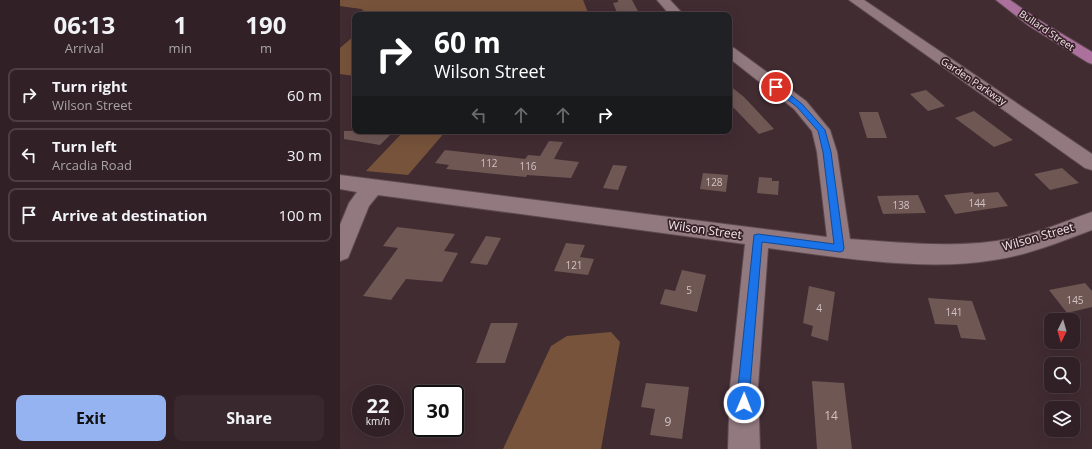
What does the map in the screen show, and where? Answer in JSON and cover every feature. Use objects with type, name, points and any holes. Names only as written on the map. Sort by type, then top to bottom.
[{"type":"main road","name":"Bullard Street","points":[[1002,0],[1034,23],[1092,59]]},
{"type":"street","points":[[663,0],[673,12]]},
{"type":"street","name":"Garden Parkway","points":[[855,0],[1092,163]]},
{"type":"street","points":[[732,53],[800,105],[821,130],[827,152],[840,248]]},
{"type":"street","name":"Wilson Street","points":[[340,182],[758,238],[840,248],[914,254],[956,254],[1013,247],[1092,220]]},
{"type":"street","points":[[340,251],[360,203],[373,186]]},
{"type":"street","points":[[744,449],[744,387],[758,238]]},
{"type":"shaded area","points":[[340,0],[583,0],[588,12],[365,12],[361,9],[340,6]]},
{"type":"shaded area","points":[[352,38],[352,76],[340,74],[340,48]]},
{"type":"shaded area","points":[[401,134],[443,134],[408,175],[366,171]]},
{"type":"shaded area","points":[[611,332],[620,342],[601,449],[503,449],[551,346],[567,336]]},
{"type":"building","points":[[618,0],[632,0],[638,12],[617,12],[613,3],[618,2]]},
{"type":"building","points":[[732,87],[744,97],[774,129],[759,134],[732,106]]},
{"type":"building","points":[[926,90],[945,106],[928,111],[910,94]]},
{"type":"building","points":[[974,111],[1013,140],[994,147],[955,118]]},
{"type":"building","points":[[859,112],[878,112],[887,138],[867,138]]},
{"type":"building","points":[[344,131],[352,131],[352,134],[391,134],[380,145],[344,139]]},
{"type":"building","points":[[549,141],[563,142],[554,159],[579,162],[571,178],[527,175],[526,177],[446,169],[449,165],[435,163],[445,150],[525,159],[528,155],[540,156]]},
{"type":"building","points":[[613,165],[627,166],[618,190],[603,188]]},
{"type":"building","points":[[1062,168],[1079,183],[1050,190],[1034,174]]},
{"type":"building","points":[[703,173],[728,175],[726,192],[700,189]]},
{"type":"building","points":[[759,177],[772,178],[772,181],[779,181],[778,195],[757,193]]},
{"type":"building","points":[[973,192],[974,194],[998,192],[1008,206],[955,214],[944,195]]},
{"type":"building","points":[[918,195],[926,213],[883,214],[877,196]]},
{"type":"building","points":[[397,227],[455,234],[444,251],[458,253],[442,282],[406,279],[391,300],[363,296],[398,248],[383,246]]},
{"type":"building","points":[[486,236],[501,238],[487,265],[470,263]]},
{"type":"building","points":[[566,243],[585,245],[580,257],[594,259],[588,275],[554,271]]},
{"type":"building","points":[[682,270],[706,275],[697,312],[660,304],[665,289],[675,291]]},
{"type":"building","points":[[1085,283],[1092,291],[1092,307],[1067,313],[1049,290]]},
{"type":"building","points":[[809,286],[835,292],[828,341],[811,336],[813,326],[803,323]]},
{"type":"building","points":[[928,298],[972,301],[986,340],[961,338],[957,325],[935,324]]},
{"type":"building","points":[[491,323],[518,323],[505,363],[476,363]]},
{"type":"building","points":[[812,381],[844,383],[852,449],[817,449]]},
{"type":"building","points":[[646,383],[689,387],[682,439],[650,435],[655,409],[641,407]]},
{"type":"route","points":[[744,403],[744,387],[758,238],[840,248],[827,152],[821,130],[800,105],[776,87]]}]
